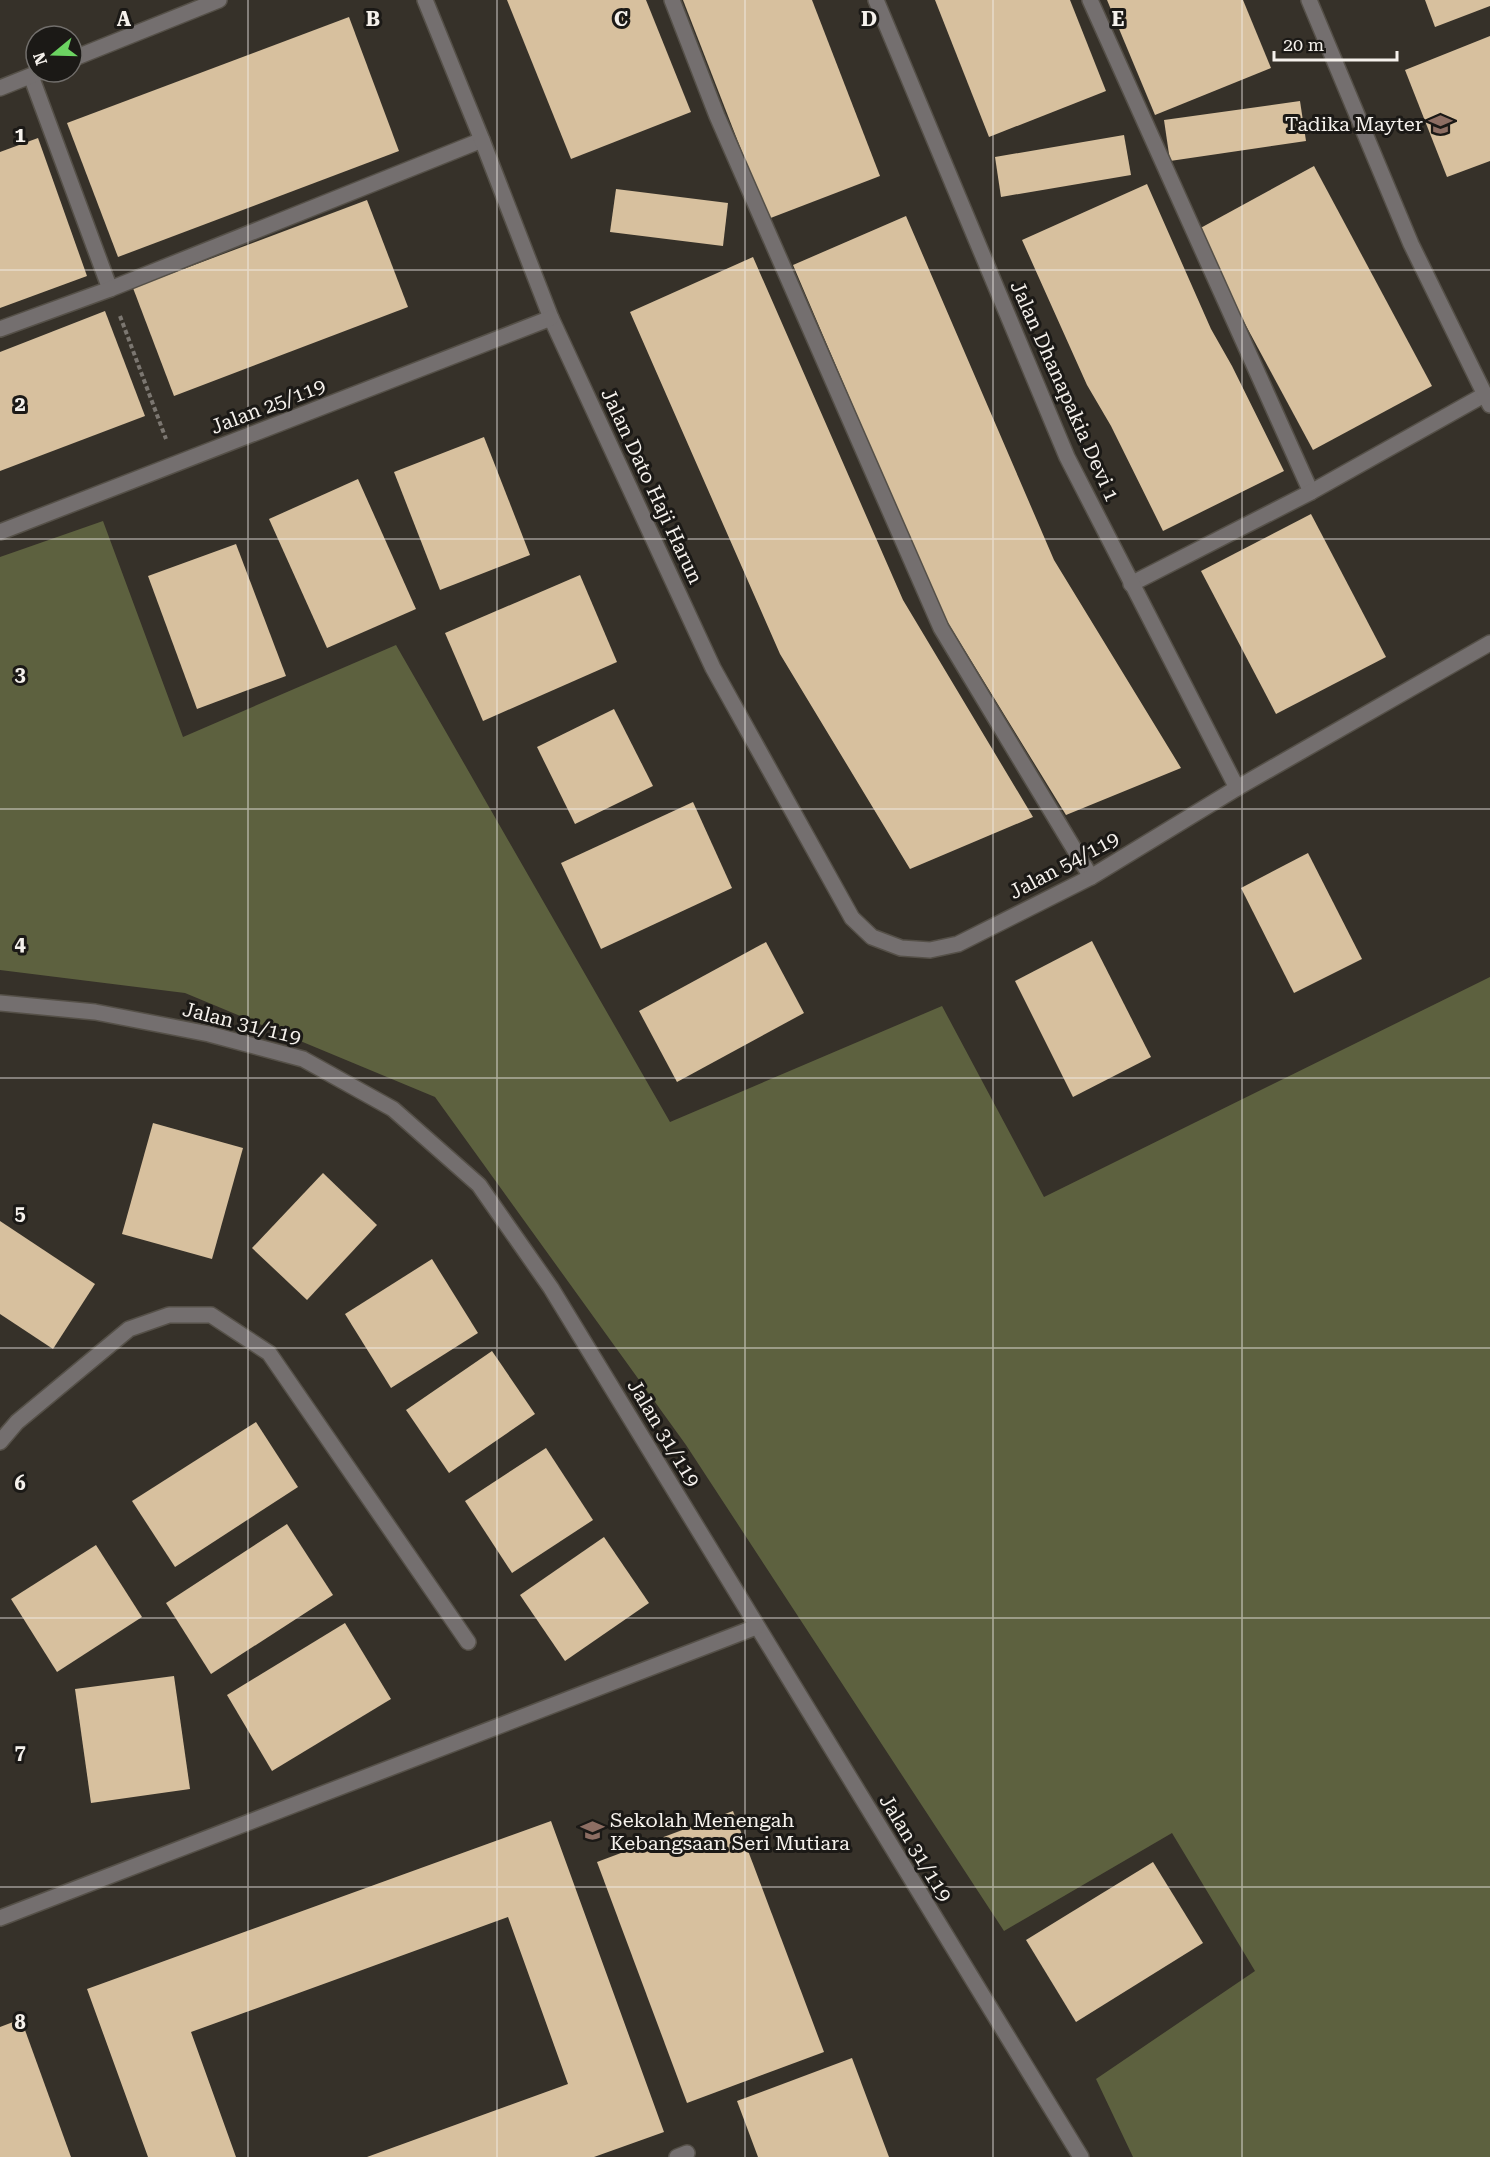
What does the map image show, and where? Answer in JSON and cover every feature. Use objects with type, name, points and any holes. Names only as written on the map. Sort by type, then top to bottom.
[{"type":"street","points":[[84,54],[219,0]]},
{"type":"street","name":"Jalan Dato Haji Harun","points":[[425,0],[483,140],[551,318],[713,668],[852,918],[872,937],[901,948]]},
{"type":"street","points":[[672,0],[717,116],[941,627],[1091,877]]},
{"type":"street","name":"Jalan Dhanapakia Devi 1","points":[[876,0],[1067,457],[1237,788]]},
{"type":"street","points":[[1090,0],[1311,492]]},
{"type":"street","points":[[1131,584],[1487,400],[1411,244],[1309,0]]},
{"type":"street","points":[[0,88],[24,78]]},
{"type":"street","points":[[38,84],[110,289]]},
{"type":"street","points":[[0,329],[110,289],[483,140]]},
{"type":"street","name":"Jalan 25/119","points":[[0,532],[551,318]]},
{"type":"street","name":"Jalan 54/119","points":[[901,948],[930,950],[958,944],[1091,877],[1237,788],[1490,643]]},
{"type":"street","name":"Jalan 31/119","points":[[0,1003],[95,1012],[209,1034],[303,1059],[393,1109],[479,1185],[551,1288],[1081,2157]]},
{"type":"street","points":[[0,1442],[17,1422],[129,1329],[169,1315],[211,1315],[269,1353],[468,1642]]},
{"type":"street","points":[[0,1918],[756,1627]]},
{"type":"path","points":[[110,289],[175,465]]},
{"type":"green space","points":[[103,521],[183,737],[396,645],[670,1122],[942,1006],[1044,1197],[1490,977],[1490,2157],[1133,2157],[1096,2079],[1255,1971],[1172,1833],[1004,1931],[686,1445],[435,1097],[185,993],[0,970],[0,557]]},
{"type":"building","points":[[507,0],[646,0],[691,112],[571,159]]},
{"type":"building","points":[[683,0],[812,0],[880,176],[768,219]]},
{"type":"building","points":[[935,0],[1070,0],[1106,91],[989,137]]},
{"type":"building","points":[[1107,0],[1243,0],[1271,68],[1155,115]]},
{"type":"building","points":[[1425,0],[1490,0],[1490,6],[1435,27]]},
{"type":"building","points":[[349,17],[399,151],[118,257],[67,123]]},
{"type":"building","points":[[1490,36],[1490,161],[1447,177],[1405,70]]},
{"type":"building","points":[[1300,101],[1306,141],[1170,161],[1164,120]]},
{"type":"building","points":[[1124,135],[1131,175],[1001,197],[995,157]]},
{"type":"building","points":[[38,138],[87,276],[0,308],[0,152]]},
{"type":"building","points":[[1314,166],[1432,386],[1313,450],[1195,231]]},
{"type":"building","points":[[1147,184],[1211,329],[1284,471],[1163,531],[1111,426],[1087,385],[1022,240]]},
{"type":"building","points":[[616,189],[728,203],[723,246],[610,232]]},
{"type":"building","points":[[367,200],[408,307],[174,396],[133,288]]},
{"type":"building","points":[[906,216],[1054,560],[1181,768],[1066,815],[940,610],[793,265]]},
{"type":"building","points":[[753,257],[903,600],[1033,817],[910,869],[780,654],[630,312]]},
{"type":"building","points":[[105,311],[145,416],[0,471],[0,352]]},
{"type":"building","points":[[484,437],[530,555],[440,590],[394,472]]},
{"type":"building","points":[[358,479],[416,609],[327,648],[269,519]]},
{"type":"building","points":[[1311,514],[1386,657],[1276,714],[1201,571]]},
{"type":"building","points":[[236,544],[286,676],[197,709],[148,576]]},
{"type":"building","points":[[580,575],[617,662],[483,721],[445,633]]},
{"type":"building","points":[[614,709],[653,786],[575,824],[537,747]]},
{"type":"building","points":[[693,802],[732,888],[601,949],[561,863]]},
{"type":"building","points":[[1308,853],[1362,959],[1294,993],[1241,888]]},
{"type":"building","points":[[1092,941],[1151,1057],[1073,1097],[1015,981]]},
{"type":"building","points":[[766,942],[804,1013],[677,1082],[639,1011]]},
{"type":"building","points":[[153,1123],[243,1148],[212,1259],[122,1234]]},
{"type":"building","points":[[323,1173],[377,1225],[307,1300],[252,1248]]},
{"type":"building","points":[[0,1221],[95,1284],[53,1349],[0,1314]]},
{"type":"building","points":[[432,1259],[478,1333],[391,1388],[345,1314]]},
{"type":"building","points":[[492,1351],[535,1414],[449,1473],[406,1410]]},
{"type":"building","points":[[256,1422],[298,1487],[175,1567],[132,1501]]},
{"type":"building","points":[[546,1448],[593,1520],[512,1573],[465,1501]]},
{"type":"building","points":[[287,1524],[333,1595],[211,1674],[166,1603]]},
{"type":"building","points":[[604,1537],[649,1603],[565,1661],[520,1595]]},
{"type":"building","points":[[96,1545],[142,1617],[57,1672],[11,1599]]},
{"type":"building","points":[[345,1623],[391,1699],[272,1771],[227,1695]]},
{"type":"building","points":[[174,1676],[190,1789],[91,1803],[75,1689]]},
{"type":"building","points":[[733,1811],[824,2052],[687,2103],[597,1862]]},
{"type":"building","points":[[551,1821],[664,2132],[594,2157],[367,2157],[568,2084],[508,1917],[191,2032],[236,2157],[148,2157],[87,1989]]},
{"type":"building","points":[[1153,1862],[1203,1943],[1076,2022],[1026,1940]]},
{"type":"building","points":[[21,2019],[71,2157],[0,2157],[0,2027]]},
{"type":"building","points":[[852,2058],[889,2157],[758,2157],[737,2101]]},
{"type":"place","name":"Tadika Mayter","points":[[1441,124]]},
{"type":"place","name":"Sekolah Menengah Kebangsaan Seri Mutiara","points":[[592,1831]]}]
